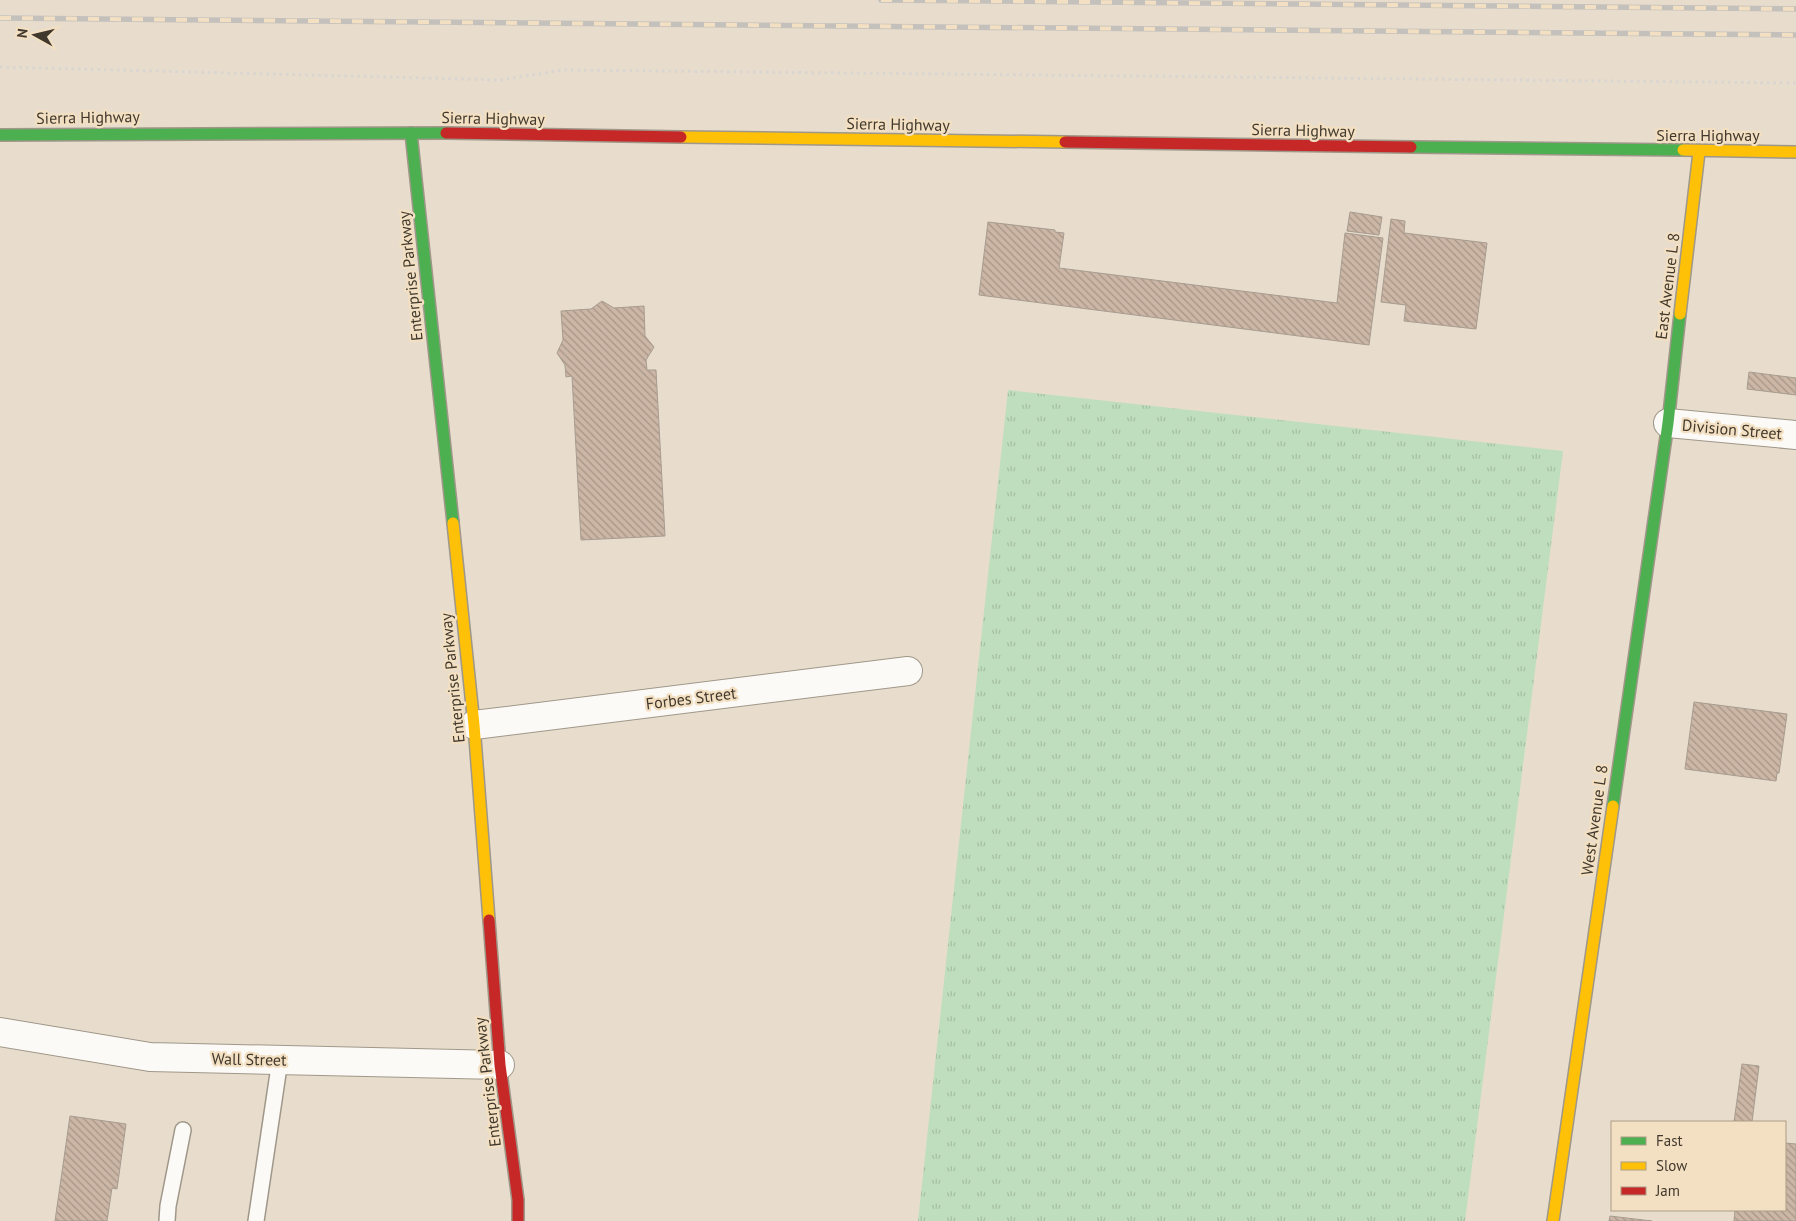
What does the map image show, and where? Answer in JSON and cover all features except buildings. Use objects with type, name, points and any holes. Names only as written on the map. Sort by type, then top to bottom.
[{"type":"street","name":"Sierra Highway","points":[[0,134],[411,133],[1796,152]]},
{"type":"street","name":"Enterprise Parkway","points":[[411,133],[474,725],[500,1065],[518,1200],[518,1221]]},
{"type":"street","name":"East Avenue L 8","points":[[1668,424],[1700,152]]},
{"type":"street","name":"Division Street","points":[[1668,424],[1796,435]]},
{"type":"street","name":"West Avenue L 8","points":[[1553,1221],[1668,424]]},
{"type":"street","name":"Forbes Street","points":[[474,725],[908,671]]},
{"type":"street","name":"Wall Street","points":[[0,1032],[150,1057],[500,1065]]},
{"type":"lane","points":[[256,1221],[280,1060]]},
{"type":"lane","points":[[167,1221],[168,1206],[183,1130]]},
{"type":"path","points":[[0,67],[501,80],[562,70],[1796,83]]},
{"type":"green space","points":[[1008,390],[1563,451],[1465,1221],[918,1221]]},
{"type":"railway","points":[[881,0],[1796,9]]},
{"type":"railway","points":[[0,18],[1796,35]]},
{"type":"traffic: fast","points":[[411,133],[453,523]]},
{"type":"traffic: fast","points":[[0,135],[446,133]]},
{"type":"traffic: fast","points":[[1411,147],[1683,150]]},
{"type":"traffic: fast","points":[[1613,806],[1668,423],[1680,314]]},
{"type":"traffic: slow","points":[[681,137],[1065,142]]},
{"type":"traffic: slow","points":[[1683,150],[1796,152]]},
{"type":"traffic: slow","points":[[1680,314],[1699,152]]},
{"type":"traffic: slow","points":[[453,523],[474,725],[489,920]]},
{"type":"traffic: slow","points":[[1553,1221],[1613,806]]},
{"type":"traffic: jam","points":[[446,133],[681,137]]},
{"type":"traffic: jam","points":[[1065,142],[1411,147]]},
{"type":"traffic: jam","points":[[489,920],[500,1065],[518,1200],[518,1221]]}]
